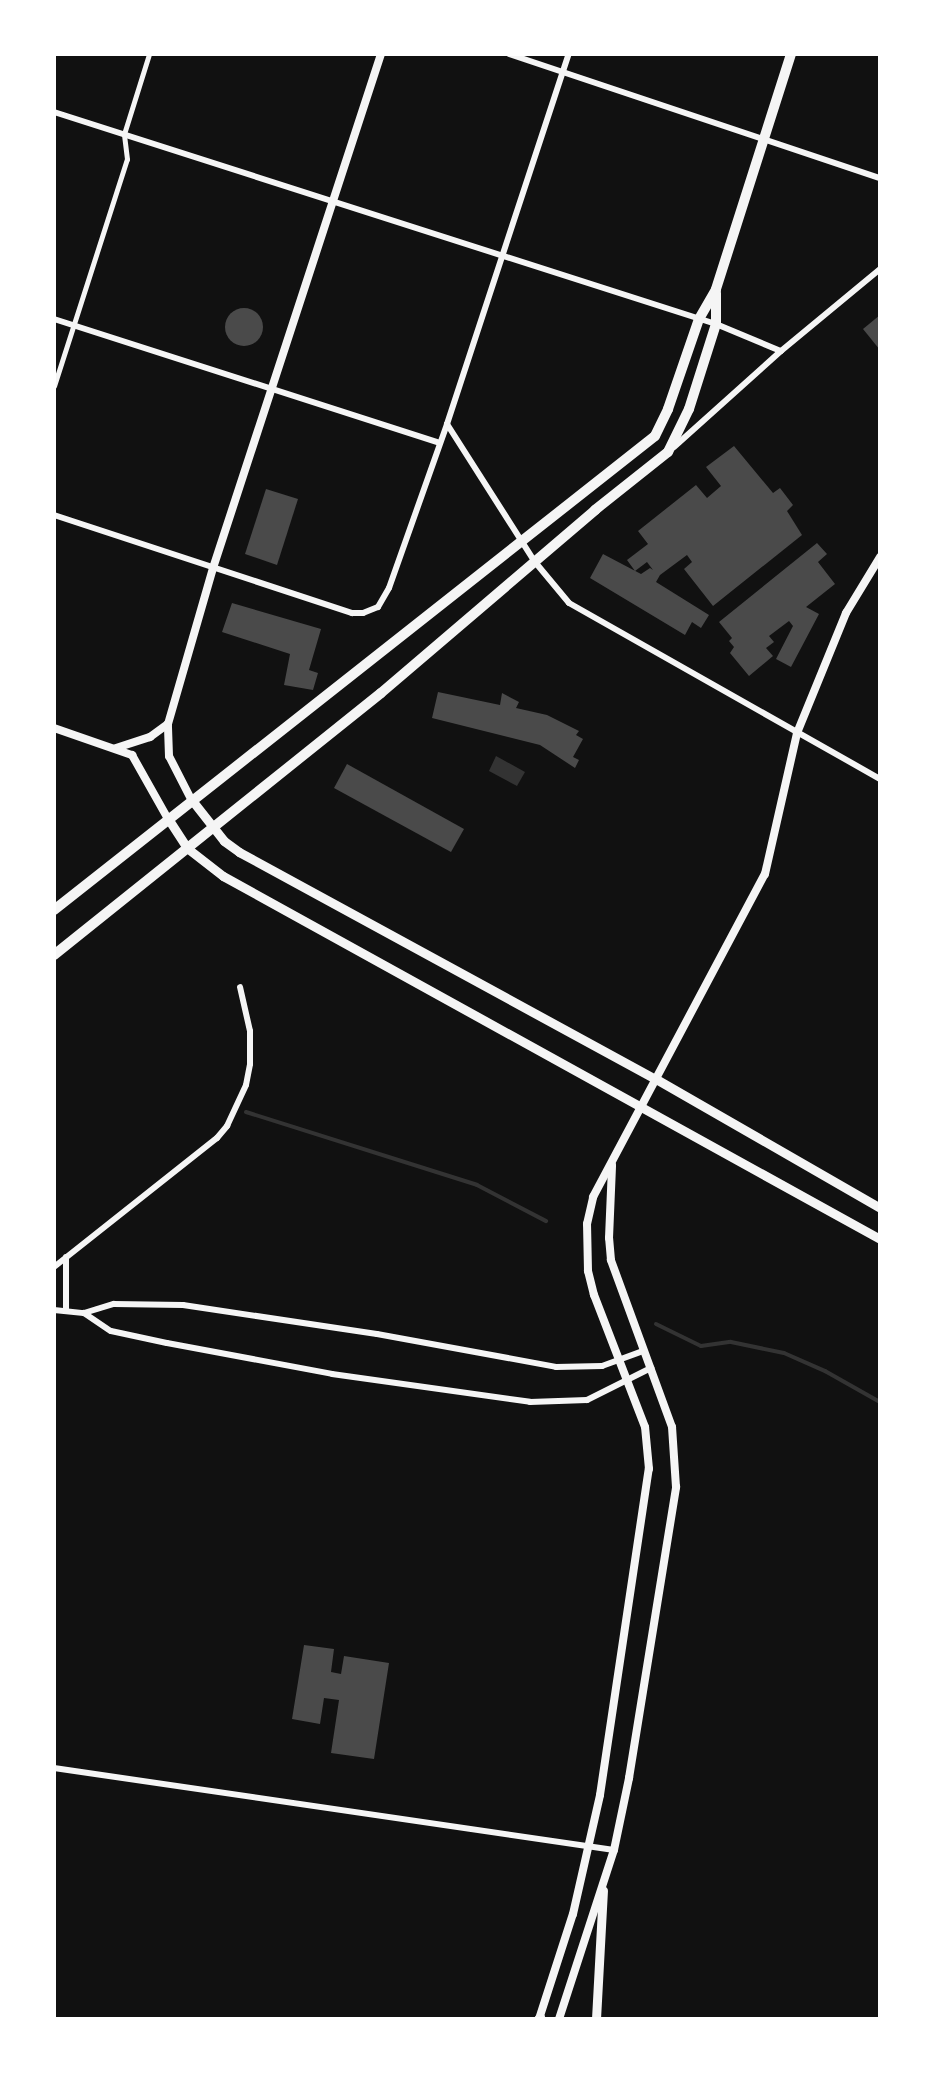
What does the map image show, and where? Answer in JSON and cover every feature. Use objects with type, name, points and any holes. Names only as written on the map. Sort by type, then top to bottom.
[{"type":"main road","points":[[54,910],[167,817],[655,436],[668,409],[699,319],[716,289],[791,54]]},
{"type":"main road","points":[[54,955],[214,828],[668,452],[692,400],[716,324],[716,289]]},
{"type":"main road","points":[[191,799],[214,828],[239,852],[656,1079],[880,1208]]},
{"type":"main road","points":[[167,817],[187,848],[207,866],[240,886],[880,1239]]},
{"type":"main road","points":[[596,2019],[603,1890]]},
{"type":"street","points":[[54,386],[127,159],[124,134],[149,54]]},
{"type":"street","points":[[191,799],[169,756],[168,724],[213,568],[275,388],[381,54]]},
{"type":"street","points":[[509,54],[880,178]]},
{"type":"street","points":[[54,515],[352,613],[371,611],[384,599],[447,424],[569,54]]},
{"type":"street","points":[[54,112],[716,324],[781,351]]},
{"type":"street","points":[[668,452],[781,351],[880,269]]},
{"type":"street","points":[[54,319],[440,443]]},
{"type":"street","points":[[447,424],[535,562],[569,603],[880,779]]},
{"type":"street","points":[[539,2018],[590,1847],[623,1654],[649,1469],[645,1427],[594,1295],[586,1249],[593,1197],[765,874],[797,733],[846,613],[880,557]]},
{"type":"street","points":[[116,748],[143,741],[168,724]]},
{"type":"street","points":[[54,728],[132,755],[140,763],[167,817]]},
{"type":"street","points":[[54,1267],[227,1126],[246,1085],[250,1064],[250,1031],[240,987]]},
{"type":"street","points":[[559,2019],[614,1850],[676,1487],[672,1427],[611,1260],[612,1164]]},
{"type":"street","points":[[66,1257],[66,1311]]},
{"type":"street","points":[[54,1310],[84,1313],[114,1304],[183,1305],[377,1334],[556,1367],[602,1366],[643,1351]]},
{"type":"street","points":[[84,1313],[111,1331],[167,1343],[332,1374],[530,1402],[587,1400],[651,1368]]},
{"type":"street","points":[[54,1768],[614,1850]]},
{"type":"shaded area","points":[[496,756],[525,772],[517,786],[489,771]]},
{"type":"building","points":[[244,308],[258,313],[263,327],[258,341],[244,346],[230,341],[225,327],[230,313]]},
{"type":"building","points":[[880,315],[880,350],[863,329]]},
{"type":"building","points":[[734,446],[773,493],[780,488],[793,505],[787,511],[802,535],[713,606],[684,569],[692,562],[687,555],[660,575],[656,582],[709,615],[701,628],[692,622],[685,635],[590,578],[603,554],[635,571],[627,560],[648,544],[638,531],[696,485],[707,498],[721,486],[706,467]],"holes":[[[647,562],[653,570],[650,568],[641,574],[635,571]]]},
{"type":"building","points":[[266,489],[298,499],[277,565],[245,554]]},
{"type":"building","points":[[817,543],[827,554],[818,562],[835,584],[806,607],[819,614],[791,667],[776,659],[793,626],[789,621],[769,636],[774,642],[766,648],[773,656],[749,676],[730,653],[734,647],[729,641],[732,638],[719,622]]},
{"type":"building","points":[[232,603],[321,629],[309,670],[318,673],[313,690],[284,685],[290,654],[222,632]]},
{"type":"building","points":[[438,692],[500,705],[502,693],[519,702],[516,708],[547,715],[579,731],[576,735],[583,739],[573,757],[579,760],[575,768],[540,745],[432,718]]},
{"type":"building","points":[[347,764],[464,829],[451,852],[334,788]]},
{"type":"building","points":[[304,1645],[334,1649],[331,1672],[341,1674],[344,1656],[389,1663],[374,1759],[331,1753],[339,1700],[324,1698],[320,1724],[292,1719]]},
{"type":"waterway","points":[[246,1112],[477,1185],[546,1221]]},
{"type":"waterway","points":[[656,1324],[701,1346],[731,1342],[784,1353],[825,1371],[880,1402]]}]
